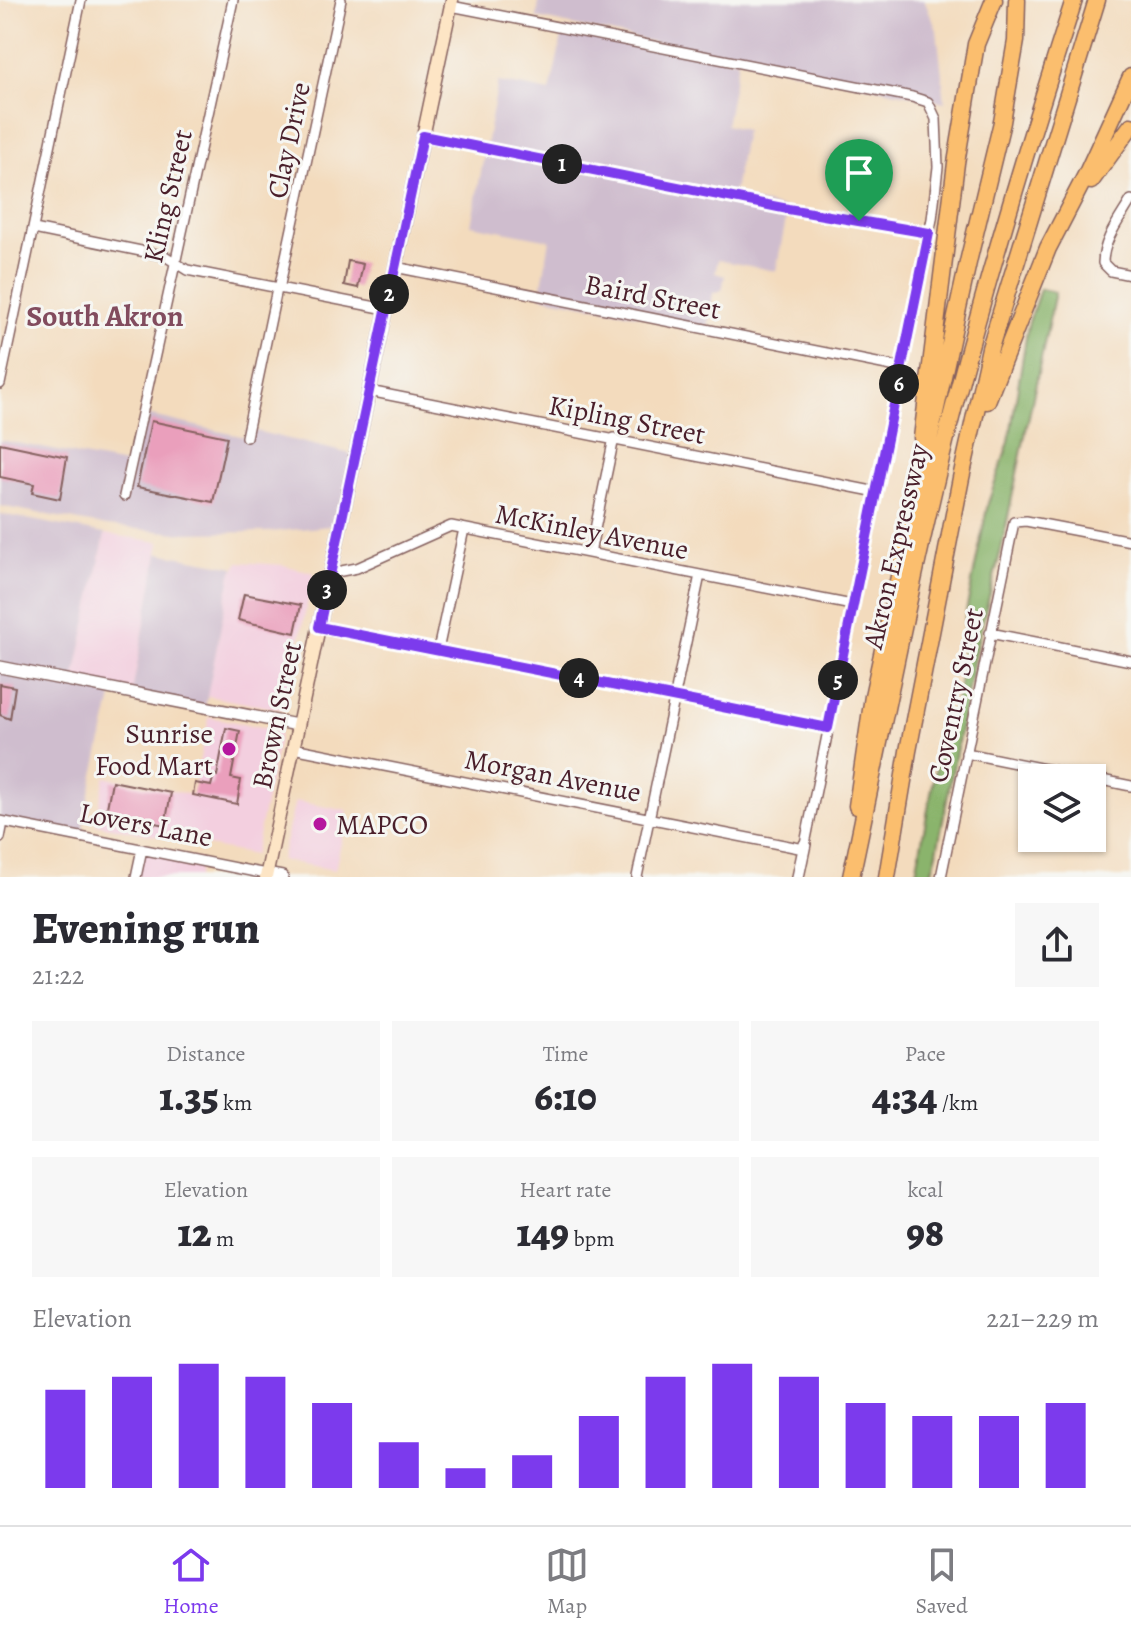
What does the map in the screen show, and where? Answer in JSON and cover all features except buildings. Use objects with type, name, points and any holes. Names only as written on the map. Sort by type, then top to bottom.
[{"type":"highway","points":[[921,480],[923,421],[956,163],[976,44],[994,0]]},
{"type":"highway","points":[[850,877],[873,696],[1004,110],[1016,41],[1017,0]]},
{"type":"highway","name":"Akron Expressway","points":[[850,877],[952,416],[1001,233],[1074,0]]},
{"type":"highway","name":"Akron Expressway","points":[[887,877],[961,478],[990,348],[1097,0]]},
{"type":"highway","points":[[961,478],[989,393],[1029,291],[1131,77]]},
{"type":"highway","points":[[1029,291],[1069,215],[1131,126]]},
{"type":"main road","name":"Brown Street","points":[[266,876],[451,3]]},
{"type":"street","points":[[0,384],[81,0]]},
{"type":"street","name":"Kling Street","points":[[124,496],[233,0]]},
{"type":"street","name":"Clay Drive","points":[[246,437],[341,0]]},
{"type":"street","points":[[451,3],[921,99],[928,102],[934,111],[938,167],[929,233],[798,877]]},
{"type":"street","points":[[423,136],[788,209],[929,233]]},
{"type":"street","points":[[1131,200],[1103,253],[1103,263],[1111,271],[1131,275]]},
{"type":"street","points":[[34,229],[165,256],[187,270],[386,309]]},
{"type":"street","name":"Baird Street","points":[[395,267],[902,368]]},
{"type":"street","name":"Kipling Street","points":[[369,391],[877,492]]},
{"type":"street","points":[[590,553],[614,438]]},
{"type":"street","name":"Coventry Street","points":[[941,877],[1014,522],[1026,521],[1131,541]]},
{"type":"street","name":"McKinley Avenue","points":[[331,573],[357,568],[451,526],[852,605]]},
{"type":"street","points":[[438,650],[464,529]]},
{"type":"street","points":[[637,877],[700,575]]},
{"type":"street","points":[[319,627],[828,728]]},
{"type":"street","points":[[990,633],[1131,661]]},
{"type":"street","points":[[0,667],[297,725]]},
{"type":"street","name":"Morgan Avenue","points":[[293,748],[804,847]]},
{"type":"street","points":[[966,753],[1021,764]]},
{"type":"street","points":[[1106,781],[1131,786]]},
{"type":"street","points":[[0,838],[2,821]]},
{"type":"street","name":"Lovers Lane","points":[[2,821],[282,877]]},
{"type":"street","points":[[136,877],[142,849]]},
{"type":"shaded area","points":[[539,0],[924,0],[937,30],[945,102],[537,18]]},
{"type":"shaded area","points":[[564,28],[738,61],[726,125],[745,130],[733,197],[788,209],[776,271],[718,260],[715,273],[725,276],[722,290],[713,293],[708,329],[540,296],[550,240],[471,225],[498,82],[550,92]]},
{"type":"shaded area","points":[[142,414],[245,437],[247,429],[355,455],[340,525],[270,532],[178,533],[107,526],[0,506],[0,440],[130,465]]},
{"type":"shaded area","points":[[0,514],[105,534],[74,681],[114,689],[84,818],[83,837],[0,821]]},
{"type":"shaded area","points":[[105,534],[160,542],[132,693],[74,681]]},
{"type":"shaded area","points":[[158,553],[235,567],[231,574],[205,707],[132,693]]},
{"type":"shaded area","points":[[239,562],[283,565],[314,573],[284,710],[207,696],[231,574]]},
{"type":"shaded area","points":[[209,717],[280,733],[254,855],[95,824],[105,777],[192,795]]},
{"type":"shaded area","points":[[295,801],[348,811],[335,870],[281,860]]},
{"type":"shaded area","points":[[142,849],[200,860],[198,877],[136,877]]},
{"type":"green space","points":[[1040,289],[1055,292],[1001,550],[976,648],[936,857],[930,877],[915,877],[939,752],[959,689],[965,617],[988,503],[1009,442],[1028,325]]},
{"type":"place","name":"Sunrise Food Mart","points":[[229,749]]},
{"type":"place","name":"MAPCO","points":[[320,824]]},
{"type":"district","name":"South Akron","points":[[105,316]]},
{"type":"route","points":[[423,136],[859,221],[929,233],[828,728],[319,627],[423,136]]}]
